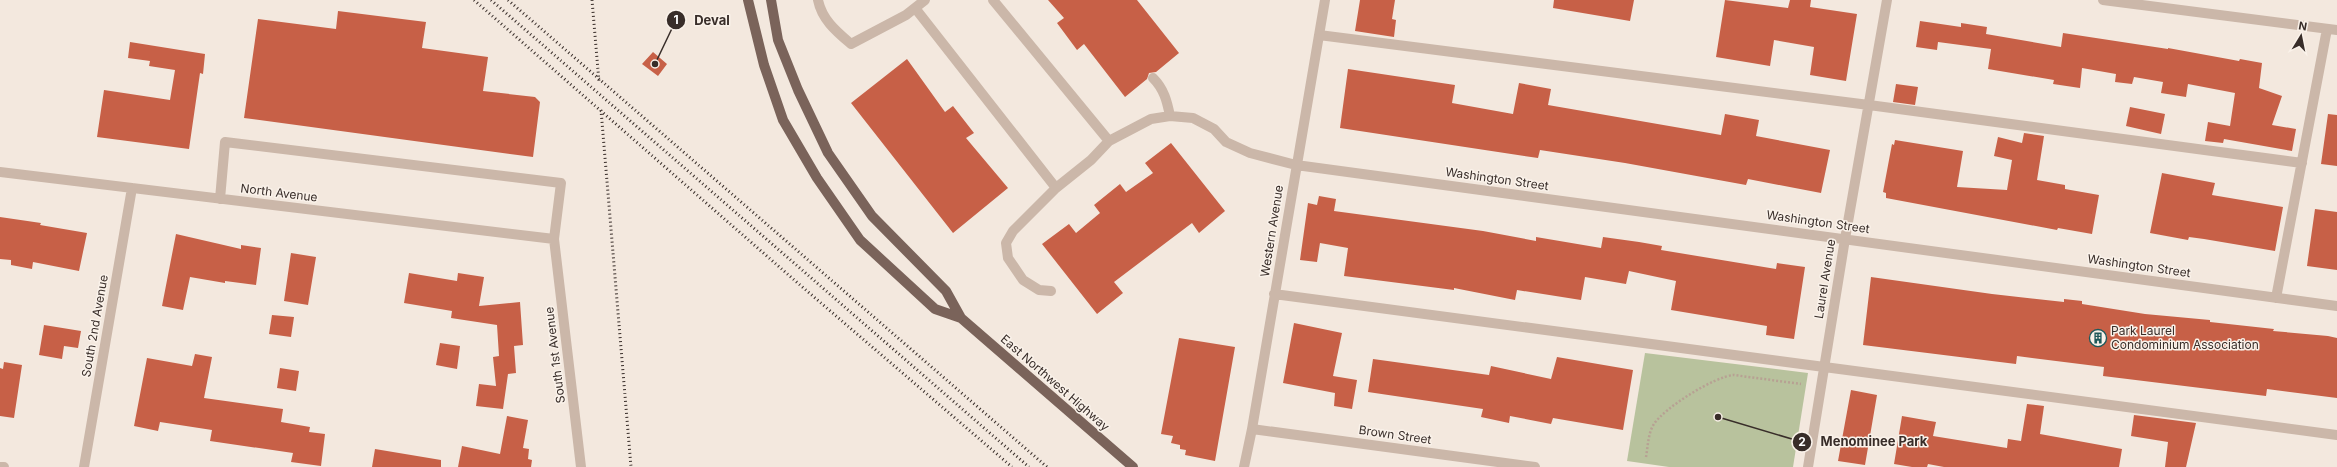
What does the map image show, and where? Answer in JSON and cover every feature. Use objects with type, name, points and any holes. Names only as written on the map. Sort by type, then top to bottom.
[{"type":"main road","name":"East Northwest Highway","points":[[748,0],[764,65],[783,120],[817,178],[860,240],[935,309],[961,318]]},
{"type":"main road","name":"East Northwest Highway","points":[[771,0],[778,40],[798,90],[828,153],[872,216],[946,291],[961,318],[1133,467]]},
{"type":"street","points":[[818,0],[819,7],[832,28],[851,44],[906,15],[926,0]]},
{"type":"street","points":[[993,0],[1109,141]]},
{"type":"street","name":"Western Avenue","points":[[1244,467],[1252,429],[1325,0]]},
{"type":"street","name":"Laurel Avenue","points":[[1808,467],[1845,239],[1887,0]]},
{"type":"street","points":[[2103,0],[2332,29],[2302,163],[2276,298]]},
{"type":"street","points":[[914,8],[1056,188]]},
{"type":"street","points":[[1319,35],[1869,105],[2302,163]]},
{"type":"street","points":[[1153,78],[1160,85],[1167,101],[1170,116]]},
{"type":"street","name":"Washington Street","points":[[1051,291],[1038,290],[1023,280],[1008,258],[1006,243],[1014,231],[1056,188],[1091,160],[1109,141],[1151,119],[1170,116],[1193,118],[1214,129],[1226,142],[1250,153],[1296,165],[2337,306]]},
{"type":"street","name":"South 1st Avenue","points":[[220,199],[225,142],[561,183],[554,239],[581,467]]},
{"type":"street","name":"North Avenue","points":[[0,172],[554,239]]},
{"type":"street","name":"South 2nd Avenue","points":[[84,467],[132,188]]},
{"type":"street","points":[[1274,294],[2337,435]]},
{"type":"street","name":"Brown Street","points":[[1252,429],[1535,467]]},
{"type":"street","points":[[0,466],[4,467]]},
{"type":"path","points":[[1646,457],[1650,432],[1657,420],[1711,380],[1734,375],[1801,384]]},
{"type":"green space","points":[[1645,353],[1808,373],[1793,467],[1669,467],[1627,461]]},
{"type":"building","points":[[1048,0],[1137,0],[1179,53],[1156,72],[1149,73],[1147,79],[1125,97],[1084,44],[1077,50],[1057,23],[1064,18]]},
{"type":"building","points":[[1360,0],[1395,0],[1392,19],[1396,20],[1394,37],[1355,31]]},
{"type":"building","points":[[1554,0],[1634,0],[1630,21],[1553,8]]},
{"type":"building","points":[[1725,0],[1788,8],[1790,0],[1811,0],[1810,7],[1857,14],[1846,81],[1810,75],[1814,47],[1774,40],[1770,66],[1716,57]]},
{"type":"building","points":[[338,11],[426,22],[422,48],[488,57],[483,91],[535,97],[540,102],[533,157],[244,118],[258,19],[336,29]]},
{"type":"building","points":[[1920,21],[1961,27],[1961,23],[1987,27],[1986,34],[2061,47],[2063,33],[2168,48],[2239,61],[2240,59],[2262,63],[2259,88],[2282,96],[2272,125],[2296,129],[2292,151],[2224,139],[2223,143],[2205,141],[2208,122],[2230,126],[2235,93],[2188,84],[2186,97],[2161,93],[2163,82],[2134,77],[2132,84],[2115,82],[2116,74],[2082,68],[2080,88],[2053,84],[2054,80],[1988,69],[1991,49],[1938,42],[1937,50],[1916,47]]},
{"type":"building","points":[[130,42],[205,54],[203,74],[200,73],[189,149],[97,137],[104,90],[170,100],[175,70],[149,66],[150,61],[128,58]]},
{"type":"building","points":[[653,52],[667,64],[658,76],[642,64]]},
{"type":"building","points":[[907,59],[945,112],[953,106],[974,133],[966,138],[1008,188],[953,233],[851,103]]},
{"type":"building","points":[[1348,69],[1455,85],[1452,103],[1513,114],[1519,83],[1551,89],[1548,105],[1721,135],[1725,114],[1759,120],[1756,136],[1830,150],[1821,193],[1748,179],[1746,185],[1625,163],[1540,150],[1538,158],[1340,128]]},
{"type":"building","points":[[1896,84],[1918,87],[1915,105],[1893,102]]},
{"type":"building","points":[[2130,107],[2165,114],[2161,134],[2126,126]]},
{"type":"building","points":[[2328,114],[2337,115],[2337,166],[2321,164]]},
{"type":"building","points":[[2024,133],[2044,136],[2037,180],[2065,185],[2065,189],[2099,195],[2092,234],[2058,228],[2057,230],[1886,198],[1886,193],[1883,192],[1892,144],[1894,145],[1895,140],[1963,151],[1957,187],[2007,190],[2012,160],[1994,156],[1998,137],[2022,143]]},
{"type":"building","points":[[1171,143],[1225,211],[1199,233],[1192,223],[1114,282],[1123,293],[1097,314],[1042,244],[1069,224],[1076,233],[1100,213],[1094,205],[1120,184],[1126,192],[1153,173],[1145,163]]},
{"type":"building","points":[[2162,173],[2215,183],[2212,195],[2283,207],[2275,251],[2204,239],[2189,237],[2188,240],[2150,233]]},
{"type":"building","points":[[1319,196],[1336,199],[1334,211],[1483,231],[1536,241],[1536,237],[1601,248],[1603,237],[1662,246],[1661,250],[1776,269],[1777,263],[1805,267],[1794,339],[1766,335],[1767,326],[1671,310],[1676,281],[1629,271],[1626,284],[1585,277],[1581,300],[1517,290],[1515,300],[1454,288],[1454,290],[1344,276],[1348,248],[1320,243],[1317,262],[1300,260],[1308,203],[1317,205]]},
{"type":"building","points":[[2315,209],[2337,212],[2337,270],[2307,266]]},
{"type":"building","points":[[0,217],[41,223],[40,225],[87,233],[79,271],[33,262],[32,269],[11,265],[11,260],[0,259]]},
{"type":"building","points":[[176,234],[241,249],[241,245],[261,248],[256,285],[225,281],[225,283],[190,277],[183,310],[162,306]]},
{"type":"building","points":[[291,253],[316,257],[308,305],[284,301]]},
{"type":"building","points":[[409,273],[457,281],[458,273],[484,277],[479,306],[520,302],[523,345],[514,346],[516,373],[508,374],[503,409],[476,406],[479,384],[496,386],[493,357],[499,356],[497,325],[451,318],[452,311],[404,303]]},
{"type":"building","name":"Park Laurel Condominium Association","points":[[1871,277],[1992,294],[2064,302],[2064,299],[2082,301],[2082,304],[2145,314],[2210,320],[2210,322],[2274,329],[2273,331],[2337,338],[2337,398],[2267,389],[2266,396],[2103,376],[2104,367],[2017,356],[2016,364],[1863,345]]},
{"type":"building","points":[[272,315],[294,317],[291,337],[269,334]]},
{"type":"building","points":[[1294,323],[1342,333],[1333,376],[1357,380],[1352,409],[1334,406],[1335,393],[1283,383]]},
{"type":"building","points":[[44,325],[81,331],[78,348],[64,346],[62,359],[39,355]]},
{"type":"building","points":[[1179,338],[1235,347],[1215,461],[1185,455],[1186,450],[1180,449],[1180,445],[1171,443],[1173,436],[1161,434]]},
{"type":"building","points":[[440,343],[460,346],[457,369],[436,365]]},
{"type":"building","points":[[195,354],[212,357],[204,398],[283,409],[281,422],[310,427],[309,432],[325,434],[321,466],[291,462],[293,453],[210,441],[212,430],[160,422],[158,431],[134,426],[147,358],[192,366]]},
{"type":"building","points":[[1557,357],[1633,370],[1623,430],[1553,418],[1551,424],[1510,416],[1509,423],[1481,417],[1483,409],[1368,392],[1373,359],[1489,375],[1491,366],[1551,379]]},
{"type":"building","points":[[4,362],[22,365],[14,418],[0,416],[0,368],[3,369]]},
{"type":"building","points":[[280,368],[299,371],[296,391],[277,388]]},
{"type":"building","points":[[1851,390],[1877,395],[1865,465],[1838,461]]},
{"type":"building","points":[[2027,404],[2044,406],[2040,434],[2122,449],[2119,467],[1944,467],[1928,464],[1927,467],[1912,467],[1894,464],[1902,416],[1936,422],[1933,436],[2007,448],[2008,439],[2021,441]]},
{"type":"building","points":[[2134,415],[2196,423],[2186,467],[2165,467],[2168,442],[2131,436]]},
{"type":"building","points":[[507,416],[528,420],[523,448],[529,449],[528,459],[532,460],[531,467],[458,467],[462,446],[500,454]]},
{"type":"building","points":[[375,449],[441,460],[441,467],[372,467]]},
{"type":"railway","points":[[474,0],[800,285],[1012,467]]},
{"type":"railway","points":[[491,0],[1029,467]]},
{"type":"railway","points":[[508,0],[1047,467]]},
{"type":"railway","points":[[592,0],[599,82]]},
{"type":"railway","points":[[601,110],[631,467]]},
{"type":"place","name":"Deval","points":[[655,64]]},
{"type":"place","name":"Park Laurel Condominium Association","points":[[2098,338]]},
{"type":"place","name":"Menominee Park","points":[[1718,417]]}]
